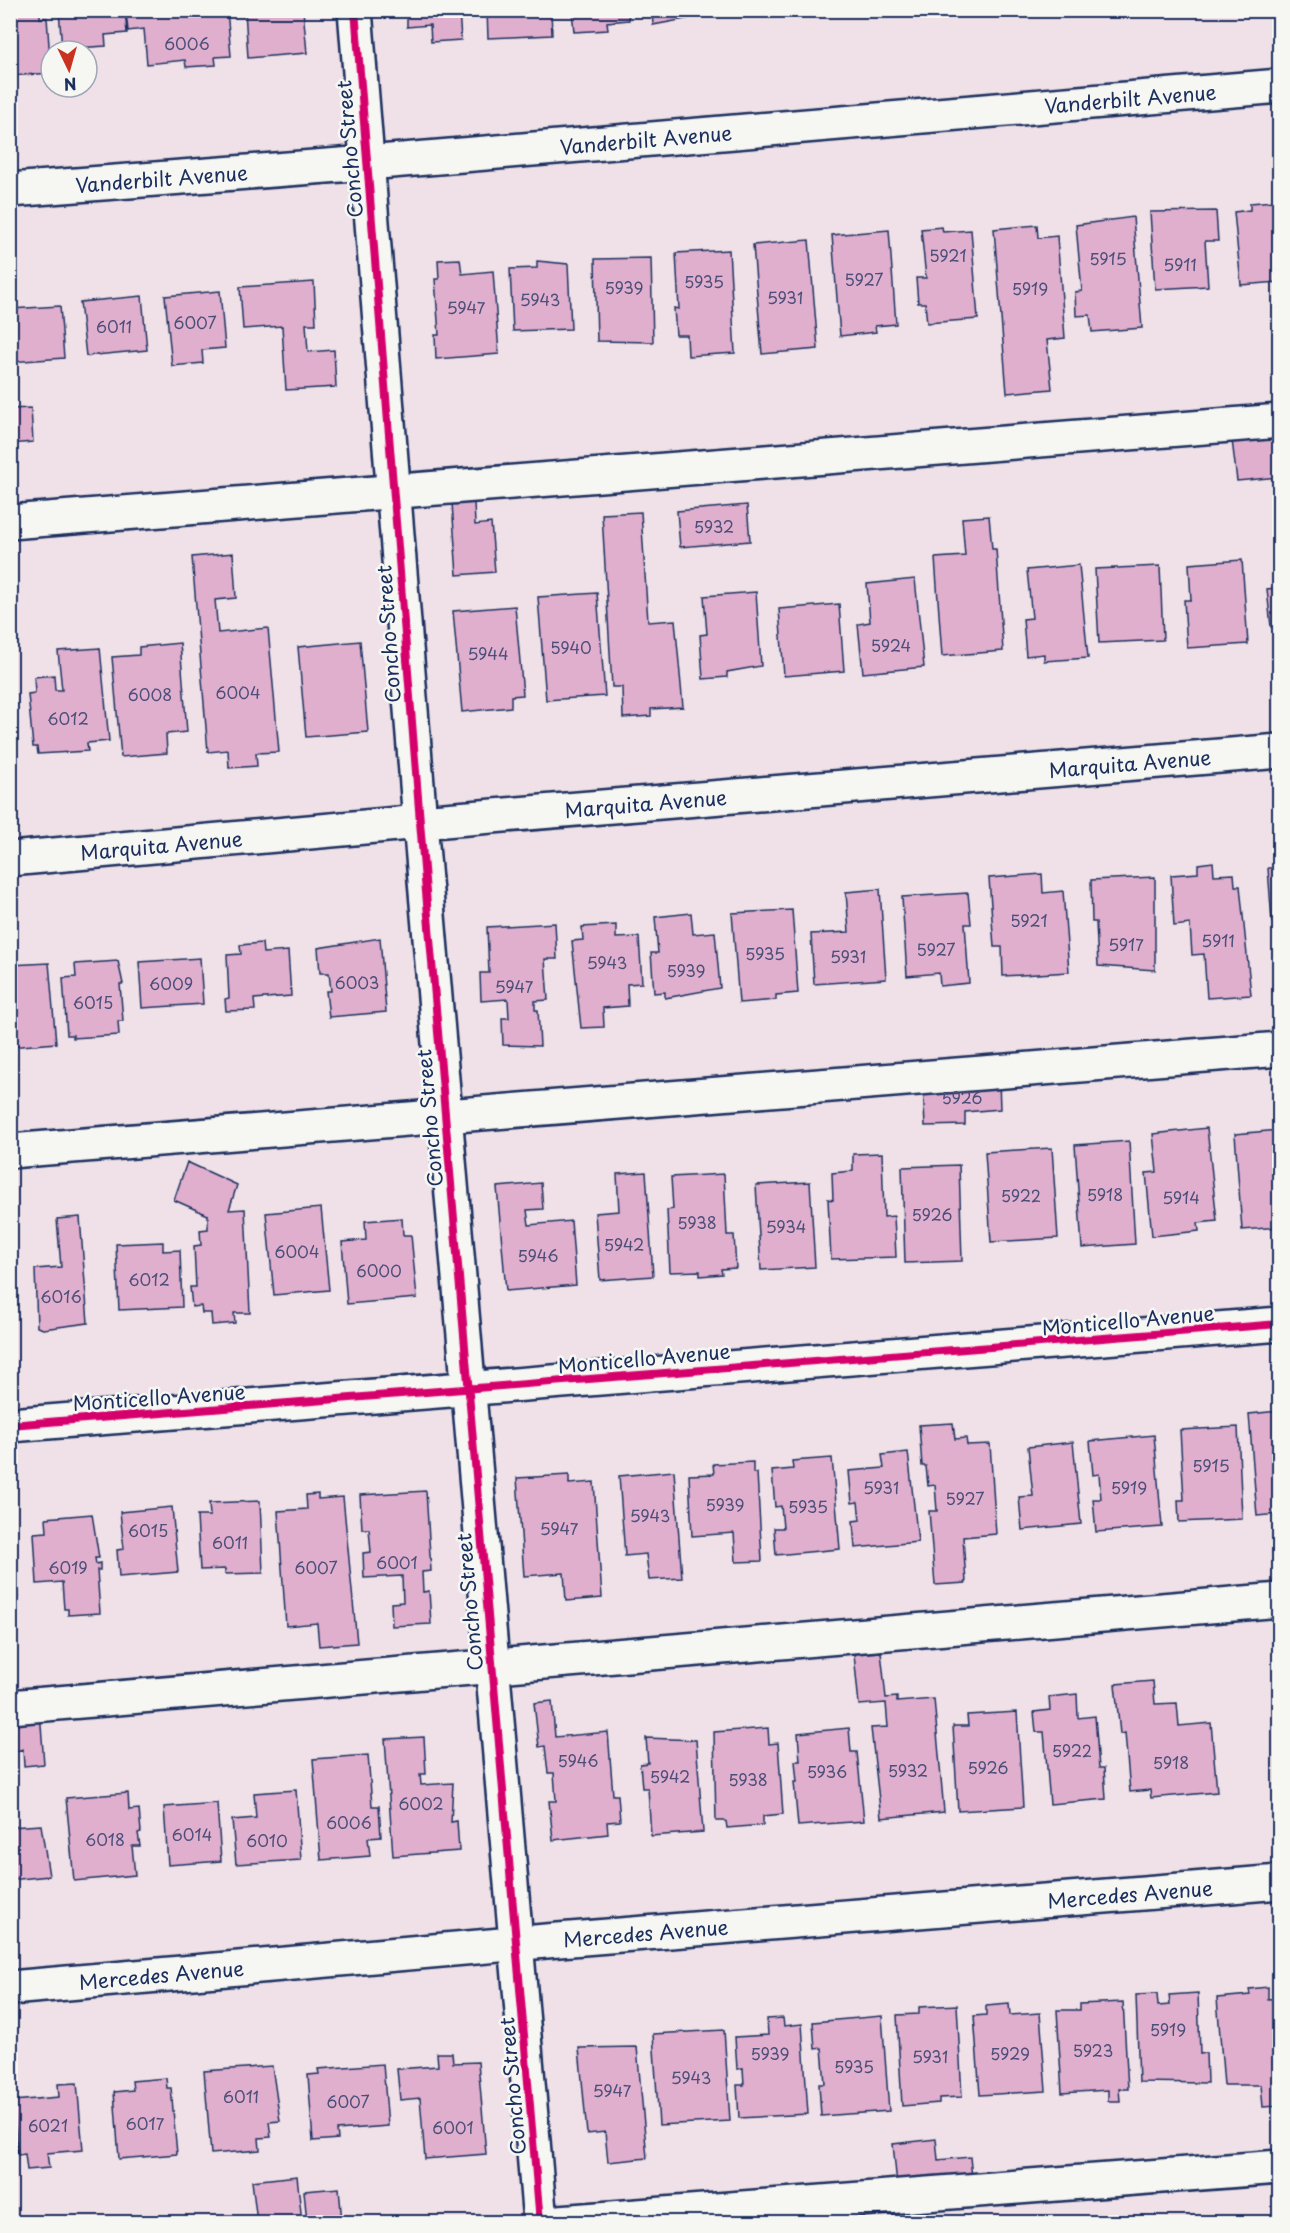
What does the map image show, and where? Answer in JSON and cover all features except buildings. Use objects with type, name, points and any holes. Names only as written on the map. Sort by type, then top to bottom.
[{"type":"street","name":"Concho Street","points":[[355,10],[420,822],[540,2223]]},
{"type":"street","name":"Vanderbilt Avenue","points":[[10,190],[367,163],[1280,86]]},
{"type":"street","points":[[10,522],[1280,421]]},
{"type":"street","name":"Marquita Avenue","points":[[10,859],[420,822],[1280,751]]},
{"type":"street","points":[[10,1151],[1280,1049]]},
{"type":"street","name":"Monticello Avenue","points":[[10,1425],[1280,1324]]},
{"type":"street","points":[[10,1707],[1280,1600]]},
{"type":"street","name":"Mercedes Avenue","points":[[10,1988],[1280,1882]]},
{"type":"street","points":[[559,2223],[1280,2167]]},
{"type":"cycle path","points":[[355,10],[420,822],[540,2222]]},
{"type":"cycle path","points":[[10,1425],[1280,1324]]}]
